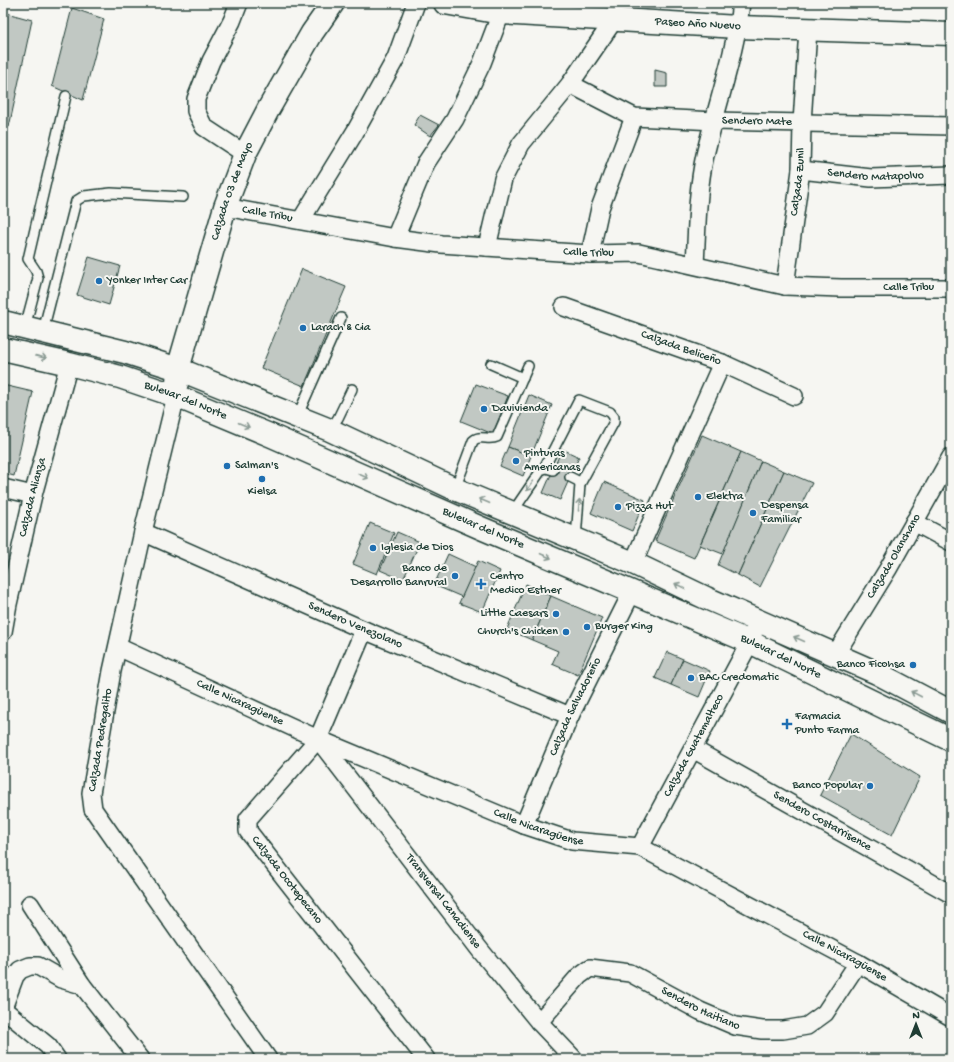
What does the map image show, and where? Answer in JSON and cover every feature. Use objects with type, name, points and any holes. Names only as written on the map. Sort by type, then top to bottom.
[{"type":"main road","name":"Calzada 03 de Mayo","points":[[176,396],[178,369],[225,207],[245,154],[273,101],[312,34],[333,3]]},
{"type":"main road","name":"Paseo Año Nuevo","points":[[445,3],[501,13],[614,20],[738,27],[951,34]]},
{"type":"main road","name":"Bulevar del Norte","points":[[3,322],[125,352],[178,369],[330,430],[455,489],[633,563],[835,656],[877,673],[951,712]]},
{"type":"main road","name":"Bulevar del Norte","points":[[3,348],[120,377],[176,396],[750,642],[951,740]]},
{"type":"street","points":[[239,3],[232,21],[211,61],[196,99],[196,111],[204,127],[245,154]]},
{"type":"street","points":[[301,220],[355,132],[396,58],[416,3]]},
{"type":"street","points":[[695,265],[699,188],[705,154],[715,121],[738,27],[741,3]]},
{"type":"street","points":[[395,238],[426,163],[455,119],[482,63],[501,13]]},
{"type":"street","points":[[487,247],[503,179],[522,144],[570,84],[614,20]]},
{"type":"street","name":"Calzada Zunil","points":[[785,286],[801,170],[802,123],[808,29]]},
{"type":"street","name":"Sendero Mate","points":[[570,84],[634,117],[715,121],[951,126]]},
{"type":"street","points":[[590,254],[600,208],[634,117]]},
{"type":"street","name":"Sendero Matapolvo","points":[[801,170],[871,178],[951,175]]},
{"type":"street","name":"Calle Tribu","points":[[225,207],[395,238],[441,244],[590,254],[639,253],[785,286],[841,288],[951,288]]},
{"type":"street","name":"Calzada Beliceño","points":[[564,307],[722,363],[794,396]]},
{"type":"street","points":[[633,563],[722,363]]},
{"type":"street","name":"Calzada Alianza","points":[[3,632],[5,604],[69,364]]},
{"type":"street","name":"Calzada Pedregalito","points":[[176,396],[143,532],[112,671],[91,793],[93,809],[268,1059]]},
{"type":"street","name":"Calzada Olanchano","points":[[835,656],[888,569],[951,457]]},
{"type":"street","points":[[3,488],[33,495]]},
{"type":"street","points":[[914,522],[951,542]]},
{"type":"street","name":"Sendero Venezolano","points":[[143,532],[364,630],[570,716]]},
{"type":"street","name":"Calzada Salvadoreño","points":[[524,825],[570,716],[632,592]]},
{"type":"street","name":"Calzada Guatemalteco","points":[[640,848],[750,642],[758,621]]},
{"type":"street","name":"Calzada Ocotepecano","points":[[364,630],[318,739],[248,819],[248,831],[426,1059]]},
{"type":"street","name":"Calle Nicaragüense","points":[[118,647],[318,739],[524,825],[572,842],[640,848],[858,963],[951,1017]]},
{"type":"street","name":"Transversal Canadiense","points":[[318,739],[480,950],[539,1022],[574,1059]]},
{"type":"street","name":"Sendero Costarrisence","points":[[693,749],[951,894]]},
{"type":"street","points":[[30,904],[82,985],[140,1059]]},
{"type":"street","name":"Sendero Haitiano","points":[[539,1022],[579,976],[590,968],[630,973],[700,1012],[735,1026],[762,1030],[783,1030],[807,1026],[825,1013],[858,963]]},
{"type":"street","points":[[57,1059],[48,1046],[3,1009],[15,976],[20,970],[30,966],[38,966],[61,979],[82,985]]},
{"type":"lane","points":[[34,329],[38,278],[36,271],[28,259],[66,96]]},
{"type":"lane","points":[[34,329],[76,201],[84,196],[111,193],[183,196]]},
{"type":"lane","points":[[297,417],[341,318]]},
{"type":"lane","points":[[491,364],[523,378]]},
{"type":"lane","points":[[455,489],[473,441],[477,438],[492,439],[497,437],[528,366]]},
{"type":"lane","points":[[330,430],[338,418],[352,389]]},
{"type":"lane","points":[[512,513],[548,469],[579,400],[610,412],[613,414],[614,422],[580,484],[576,539]]},
{"type":"lane","points":[[570,477],[578,481],[580,484]]},
{"type":"building","points":[[72,8],[104,19],[83,100],[52,86]]},
{"type":"building","points":[[3,12],[32,20],[9,127],[3,126]]},
{"type":"building","points":[[655,70],[667,73],[667,87],[655,87]]},
{"type":"building","points":[[420,115],[439,125],[430,136],[414,125]]},
{"type":"building","name":"Yonker Inter Car","points":[[89,257],[120,266],[109,305],[77,295]]},
{"type":"building","name":"Larach & Cia","points":[[302,269],[346,287],[304,386],[261,368]]},
{"type":"building","name":"Davivienda","points":[[476,384],[508,396],[493,434],[461,421]]},
{"type":"building","points":[[3,385],[33,392],[14,476],[3,473]]},
{"type":"building","points":[[529,395],[552,405],[531,456],[508,447]]},
{"type":"building","name":"Elektra","points":[[702,435],[741,452],[694,558],[655,541]]},
{"type":"building","name":"Pinturas Americanas","points":[[508,447],[531,456],[523,476],[500,466]]},
{"type":"building","points":[[562,449],[579,457],[560,500],[543,493]]},
{"type":"building","points":[[741,452],[761,461],[723,554],[700,545]]},
{"type":"building","name":"Despensa Familiar","points":[[761,461],[784,471],[738,575],[718,565]]},
{"type":"building","points":[[784,471],[812,483],[760,587],[738,575]]},
{"type":"building","name":"Pizza Hut","points":[[604,482],[645,500],[632,531],[591,513]]},
{"type":"building","name":"Iglesia de Dios","points":[[370,523],[394,533],[377,574],[353,564]]},
{"type":"building","points":[[397,532],[420,542],[403,580],[380,570]]},
{"type":"building","name":"Banco de Desarrollo Banrural","points":[[448,554],[476,567],[462,597],[434,585]]},
{"type":"building","name":"Centro Medico Esther","points":[[478,561],[500,571],[482,612],[459,603]]},
{"type":"building","points":[[526,584],[551,596],[532,640],[507,629]]},
{"type":"building","points":[[551,596],[602,618],[578,675],[552,664],[558,651],[532,640]]},
{"type":"building","points":[[667,652],[683,659],[671,685],[655,678]]},
{"type":"building","name":"BAC Credomatic","points":[[683,659],[710,671],[699,697],[671,685]]},
{"type":"building","name":"Banco Popular","points":[[851,734],[920,777],[892,835],[820,795]]},
{"type":"place","name":"Yonker Inter Car","points":[[99,281]]},
{"type":"place","name":"Larach & Cia","points":[[303,328]]},
{"type":"place","name":"Davivienda","points":[[484,409]]},
{"type":"place","name":"Pinturas Americanas","points":[[516,461]]},
{"type":"place","name":"Salman's","points":[[227,466]]},
{"type":"place","name":"Kielsa","points":[[262,479]]},
{"type":"place","name":"Elektra","points":[[698,497]]},
{"type":"place","name":"Pizza Hut","points":[[618,507]]},
{"type":"place","name":"Despensa Familiar","points":[[753,513]]},
{"type":"place","name":"Iglesia de Dios","points":[[373,548]]},
{"type":"place","name":"Banco de Desarrollo Banrural","points":[[455,576]]},
{"type":"place","name":"Centro Medico Esther","points":[[481,584]]},
{"type":"place","name":"Little Caesars","points":[[556,614]]},
{"type":"place","name":"Burger King","points":[[587,627]]},
{"type":"place","name":"Church's Chicken","points":[[566,632]]},
{"type":"place","name":"Banco Ficohsa","points":[[913,665]]},
{"type":"place","name":"BAC Credomatic","points":[[691,678]]},
{"type":"place","name":"Farmacia Punto Farma","points":[[787,724]]},
{"type":"place","name":"Banco Popular","points":[[870,786]]}]
